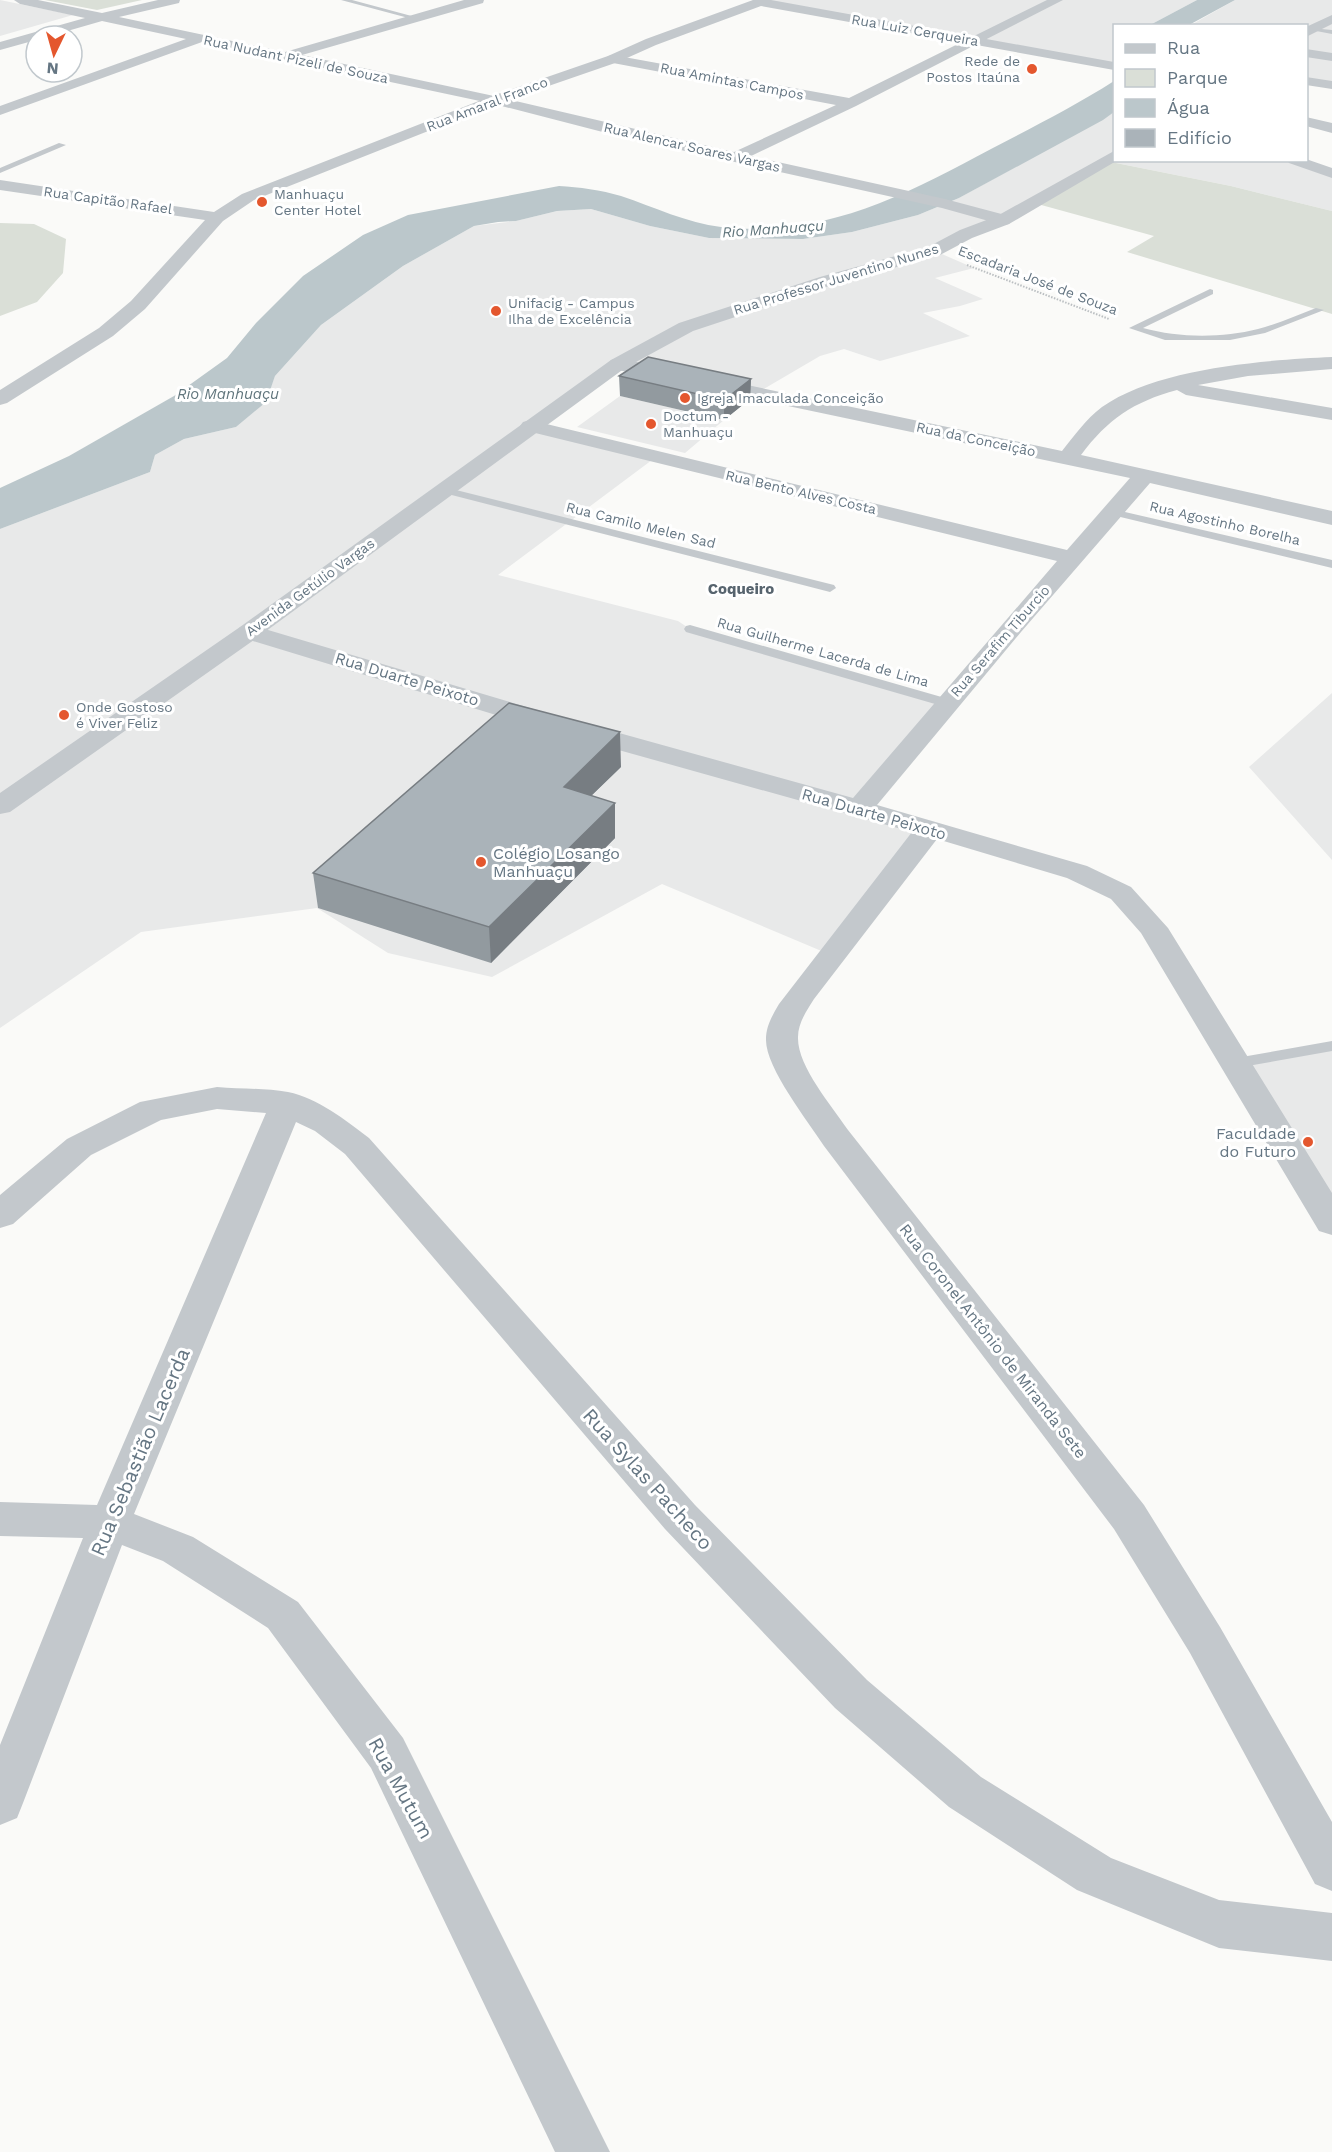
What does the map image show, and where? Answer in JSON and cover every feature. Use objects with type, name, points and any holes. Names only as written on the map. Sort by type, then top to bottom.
[{"type":"street","name":"Rua Nudant Pizeli de Souza","points":[[20,0],[494,100]]},
{"type":"street","points":[[0,46],[174,0]]},
{"type":"street","points":[[283,57],[476,0]]},
{"type":"street","points":[[736,157],[851,104],[1057,0]]},
{"type":"street","name":"Rua Luiz Cerqueira","points":[[759,1],[1113,66]]},
{"type":"street","name":"Rua Amaral Franco","points":[[0,399],[106,332],[138,305],[216,217],[248,197],[494,100],[613,59],[759,1]]},
{"type":"street","points":[[1310,31],[1332,19]]},
{"type":"street","points":[[0,111],[200,38]]},
{"type":"street","points":[[1308,53],[1332,57]]},
{"type":"street","name":"Rua Amintas Campos","points":[[613,59],[851,104]]},
{"type":"street","points":[[1308,81],[1332,85]]},
{"type":"street","name":"Rua Alencar Soares Vargas","points":[[494,100],[622,132],[890,191],[1003,220]]},
{"type":"street","points":[[1308,122],[1332,128]]},
{"type":"street","name":"Rua Professor Juventino Nunes","points":[[618,364],[686,327],[826,281],[934,251],[966,234],[1003,220],[1113,157]]},
{"type":"street","points":[[1300,162],[1332,173]]},
{"type":"street","name":"Rua Capitão Rafael","points":[[0,185],[216,217]]},
{"type":"street","points":[[1067,459],[1107,413],[1139,396],[1167,386],[1290,366],[1332,363]]},
{"type":"street","name":"Avenida Getúlio Vargas","points":[[0,806],[249,632],[618,364]]},
{"type":"street","name":"Rua da Conceição","points":[[618,364],[1145,475],[1332,518]]},
{"type":"street","points":[[1167,386],[1332,414]]},
{"type":"street","name":"Rua Bento Alves Costa","points":[[530,426],[1072,558]]},
{"type":"street","name":"Rua Serafim Tiburcio","points":[[859,809],[947,703],[1145,475]]},
{"type":"street","name":"Rua Duarte Peixoto","points":[[249,632],[531,717],[1077,872],[1121,893],[1153,928],[1332,1222]]},
{"type":"street","name":"Rua Coronel Antônio de Miranda Sete","points":[[930,829],[802,992],[786,1017],[782,1043],[794,1073],[836,1138],[1129,1517],[1205,1640],[1332,1868]]},
{"type":"street","name":"Rua Sylas Pacheco","points":[[0,1215],[79,1146],[152,1110],[217,1098],[287,1103],[327,1123],[357,1146],[680,1517],[851,1694],[965,1792],[1094,1874],[1219,1924],[1332,1937]]},
{"type":"street","name":"Rua Sebastião Lacerda","points":[[0,1803],[110,1522],[287,1103]]},
{"type":"street","points":[[0,1520],[110,1522]]},
{"type":"street","name":"Rua Mutum","points":[[110,1522],[178,1549],[283,1615],[387,1753],[583,2152]]},
{"type":"lane","points":[[344,0],[416,18]]},
{"type":"lane","points":[[1310,31],[1332,32]]},
{"type":"lane","points":[[0,171],[62,145]]},
{"type":"lane","points":[[1134,328],[1209,292]]},
{"type":"lane","points":[[1134,328],[1164,337],[1230,337],[1262,331],[1319,310]]},
{"type":"lane","name":"Rua Camilo Melen Sad","points":[[444,490],[830,588]]},
{"type":"lane","name":"Rua Agostinho Borelha","points":[[1112,512],[1332,564]]},
{"type":"lane","name":"Rua Guilherme Lacerda de Lima","points":[[690,629],[947,703]]},
{"type":"lane","points":[[1236,1063],[1332,1046]]},
{"type":"path","name":"Escadaria José de Souza","points":[[934,251],[995,277],[1134,328]]},
{"type":"shaded area","points":[[0,0],[73,15],[42,24],[24,24],[24,29],[0,36]]},
{"type":"shaded area","points":[[751,0],[1197,0],[1152,24],[1113,24],[1113,66]]},
{"type":"shaded area","points":[[1235,0],[1332,0],[1332,85],[1308,81],[1308,24],[1193,24]]},
{"type":"shaded area","points":[[1113,113],[1113,162],[1298,162],[1332,173],[1332,211],[1231,186],[1106,161],[935,251],[974,268],[935,278],[983,299],[923,313],[970,336],[880,361],[844,349],[820,356],[757,393],[618,364],[530,426],[656,457],[498,575],[678,621],[690,629],[947,703],[859,809],[930,829],[831,955],[662,884],[492,977],[388,953],[317,908],[141,932],[0,1028],[0,529],[150,472],[155,455],[184,439],[236,427],[265,402],[275,376],[321,325],[403,266],[474,226],[516,221],[557,211],[591,209],[650,226],[709,238],[803,239],[852,232],[918,215],[959,198]]},
{"type":"shaded area","name":"Doctum - Manhuaçu","points":[[620,396],[724,420],[685,453],[577,427]]},
{"type":"shaded area","points":[[1332,693],[1332,860],[1249,767]]},
{"type":"shaded area","name":"Faculdade do Futuro","points":[[1332,1046],[1332,1222],[1236,1063]]},
{"type":"green space","points":[[45,0],[142,0],[97,10]]},
{"type":"green space","points":[[1106,161],[1231,186],[1332,211],[1332,314],[1127,252],[1154,236],[1034,203]]},
{"type":"green space","points":[[0,223],[34,224],[66,239],[63,273],[37,302],[0,316]]},
{"type":"water","points":[[1197,0],[1235,0],[1191,24],[1152,24]]},
{"type":"water","name":"Rio Manhuaçu","points":[[1113,82],[1113,113],[1103,120],[959,198],[918,215],[852,232],[803,239],[709,238],[650,226],[591,209],[557,211],[516,221],[474,226],[403,266],[321,325],[275,376],[266,402],[236,427],[184,439],[155,455],[150,472],[0,529],[0,488],[69,456],[174,396],[227,358],[256,323],[303,276],[363,235],[408,215],[559,186],[613,194],[708,225],[759,229],[794,226],[828,220],[862,210],[926,183]]},
{"type":"building","points":[[648,357],[751,379],[724,400],[619,376]]},
{"type":"building","name":"Colégio Losango Manhuaçu","points":[[509,703],[620,732],[564,787],[615,803],[489,927],[313,873]]},
{"type":"place","name":"Rede de Postos Itaúna","points":[[1032,69]]},
{"type":"place","name":"Manhuaçu Center Hotel","points":[[262,202]]},
{"type":"place","name":"Unifacig - Campus Ilha de Excelência","points":[[496,311]]},
{"type":"place","name":"Igreja Imaculada Conceição","points":[[685,398]]},
{"type":"place","name":"Doctum - Manhuaçu","points":[[651,424]]},
{"type":"place","name":"Onde Gostoso é Viver Feliz","points":[[64,715]]},
{"type":"place","name":"Colégio Losango Manhuaçu","points":[[481,862]]},
{"type":"place","name":"Faculdade do Futuro","points":[[1308,1142]]},
{"type":"district","name":"Coqueiro","points":[[741,589]]}]
